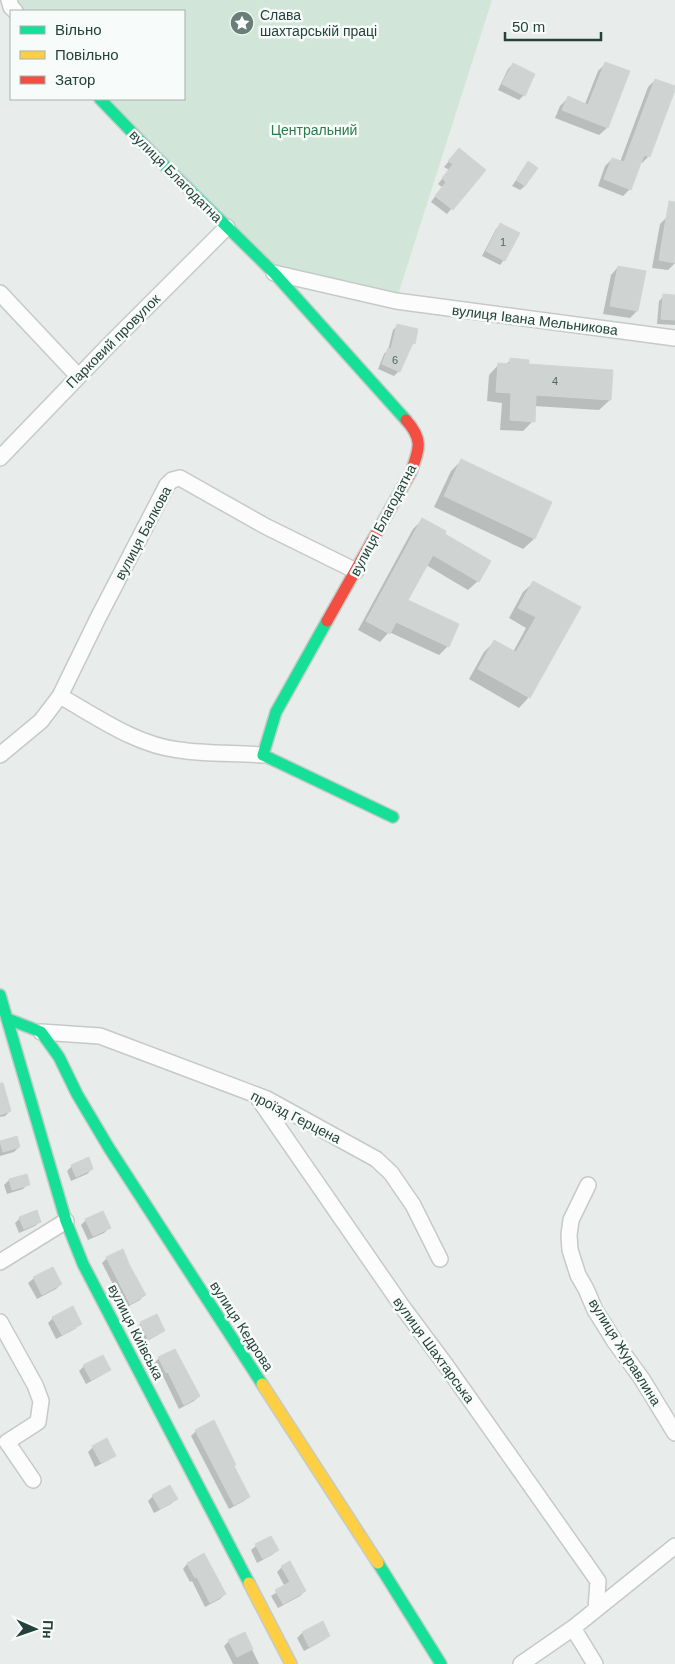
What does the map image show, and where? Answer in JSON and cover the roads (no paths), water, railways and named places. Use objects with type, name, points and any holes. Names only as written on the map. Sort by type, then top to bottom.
[{"type":"street","name":"вулиця Благодатна","points":[[101,100],[274,273],[414,428],[420,447],[411,472],[276,712],[263,755]]},
{"type":"street","name":"Парковий провулок","points":[[0,458],[78,376],[227,227]]},
{"type":"street","name":"вулиця Івана Мельникова","points":[[274,273],[396,301],[675,338]]},
{"type":"street","points":[[0,293],[78,376]]},
{"type":"street","name":"вулиця Балкова","points":[[0,755],[41,721],[60,696],[145,526],[167,485],[172,480],[180,478],[264,526],[356,571]]},
{"type":"street","points":[[60,696],[110,725],[147,742],[178,750],[263,755],[393,817]]},
{"type":"street","name":"вулиця Київська","points":[[0,995],[66,1221],[83,1264],[291,1664]]},
{"type":"street","points":[[8,1019],[41,1032]]},
{"type":"street","name":"проїзд Герцена","points":[[41,1032],[100,1036],[267,1099],[376,1158],[390,1173],[413,1205],[440,1259]]},
{"type":"street","name":"вулиця Кедрова","points":[[41,1032],[59,1057],[77,1094],[109,1148],[367,1545],[441,1664]]},
{"type":"street","name":"вулиця Шахтарська","points":[[256,1095],[404,1310],[445,1364],[598,1581],[596,1609]]},
{"type":"street","name":"вулиця Журавлина","points":[[588,1185],[571,1220],[568,1235],[570,1250],[578,1276],[586,1288],[595,1310],[642,1379],[675,1434]]},
{"type":"street","points":[[0,1262],[66,1221]]},
{"type":"street","points":[[0,1322],[35,1384],[41,1401],[38,1422],[7,1442],[34,1480]]},
{"type":"street","points":[[521,1664],[573,1628],[675,1546]]},
{"type":"street","points":[[573,1628],[595,1664]]},
{"type":"place","name":"Слава шахтарській праці","points":[[242,23]]},
{"type":"park label","name":"Центральний","points":[[314,130]]}]
